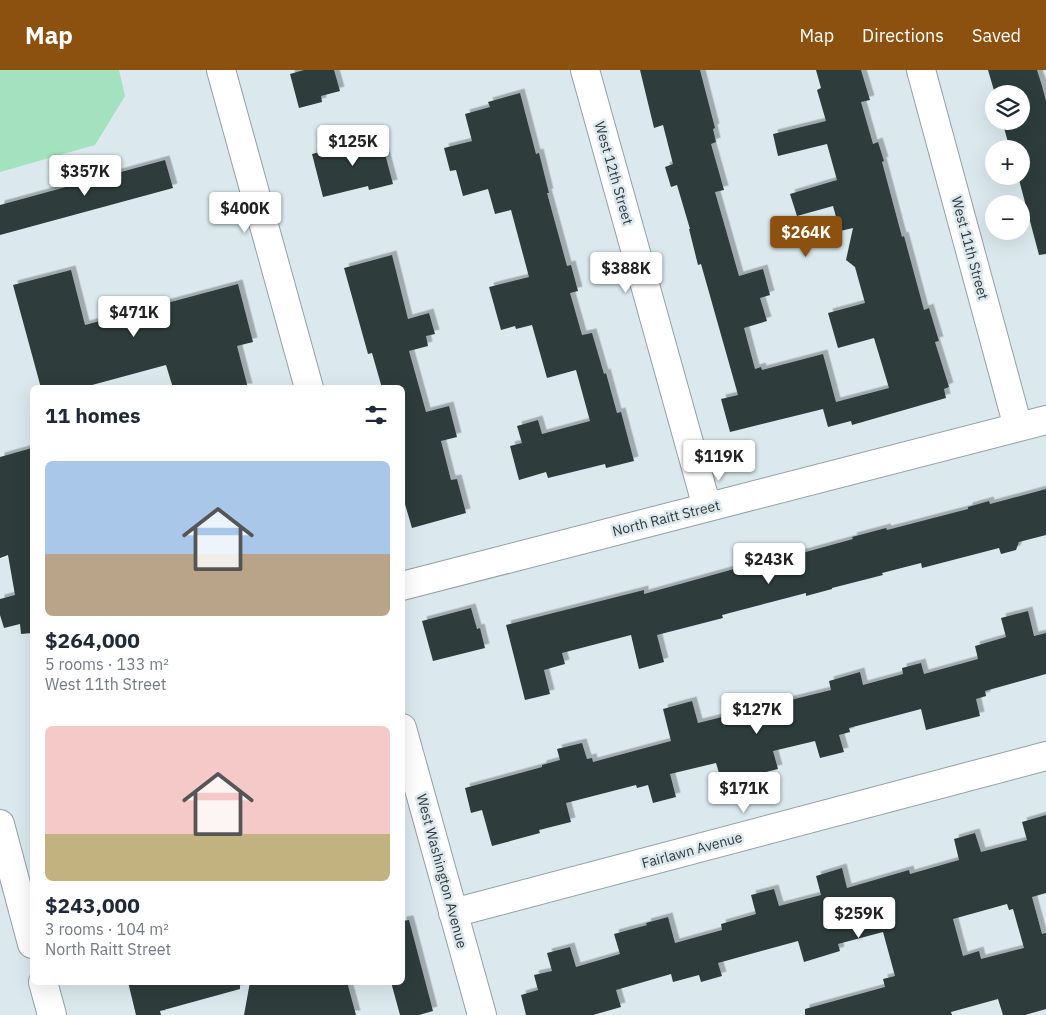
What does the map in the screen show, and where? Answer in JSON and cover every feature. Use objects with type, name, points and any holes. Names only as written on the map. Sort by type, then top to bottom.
[{"type":"street","points":[[222,70],[308,385]]},
{"type":"street","name":"West 12th Street","points":[[585,70],[707,507]]},
{"type":"street","name":"West 11th Street","points":[[921,70],[1018,427]]},
{"type":"street","name":"North Raitt Street","points":[[405,585],[1046,420]]},
{"type":"street","name":"West Washington Avenue","points":[[405,739],[482,1015]]},
{"type":"street","name":"Fairlawn Avenue","points":[[454,913],[1046,756]]},
{"type":"street","points":[[0,824],[30,936]]},
{"type":"street","points":[[44,985],[52,1015]]},
{"type":"green space","points":[[0,70],[119,70],[125,96],[95,145],[0,172]]},
{"type":"building","points":[[304,70],[334,70],[340,91],[321,96],[322,102],[299,108],[290,74]]},
{"type":"building","points":[[640,70],[700,70],[715,128],[713,129],[716,142],[711,144],[724,190],[715,192],[739,276],[763,269],[770,295],[760,298],[767,321],[744,328],[755,369],[761,367],[762,370],[823,354],[836,402],[889,388],[874,338],[838,348],[828,313],[865,303],[855,267],[846,260],[853,228],[840,231],[833,206],[797,216],[790,194],[837,180],[827,144],[778,156],[773,134],[826,121],[817,90],[821,88],[816,70],[861,70],[870,100],[861,102],[873,144],[878,142],[884,161],[882,162],[902,237],[904,236],[924,310],[929,308],[939,341],[935,342],[949,387],[944,389],[946,398],[852,425],[851,421],[828,427],[823,409],[730,432],[721,399],[738,395],[701,264],[698,265],[677,185],[671,187],[665,167],[673,164],[663,125],[654,128]]},
{"type":"building","points":[[988,70],[1037,70],[1046,101],[1046,254],[1039,255],[1030,221],[1030,195],[1023,195],[1020,185],[1030,185],[1030,140],[1007,140],[1005,130],[1030,130],[1030,85],[992,85]]},
{"type":"building","points":[[520,93],[536,154],[539,153],[549,193],[547,193],[567,266],[571,265],[578,291],[570,293],[582,335],[592,333],[617,413],[621,412],[634,461],[606,468],[605,464],[548,478],[546,472],[519,480],[510,446],[522,443],[517,426],[538,420],[542,434],[590,421],[576,370],[547,378],[532,325],[516,329],[515,326],[501,330],[489,287],[529,277],[511,210],[495,214],[488,189],[463,196],[456,170],[450,171],[444,148],[472,141],[465,114],[490,107],[488,102]]},
{"type":"building","points":[[380,135],[393,184],[369,190],[368,186],[323,197],[312,154]]},
{"type":"building","points":[[165,160],[173,188],[0,235],[0,205]]},
{"type":"building","points":[[392,255],[408,319],[429,313],[435,334],[426,336],[428,346],[409,351],[426,412],[449,406],[457,437],[441,441],[451,480],[457,479],[466,513],[412,528],[405,504],[405,385],[381,385],[372,353],[368,354],[344,268]]},
{"type":"building","points":[[71,270],[85,325],[238,284],[253,342],[237,346],[247,385],[172,385],[166,365],[92,385],[40,385],[13,285]]},
{"type":"building","points":[[30,449],[30,633],[21,634],[20,624],[4,628],[0,615],[0,599],[15,595],[8,555],[0,558],[0,457]]},
{"type":"building","points":[[1046,489],[1046,535],[1019,542],[1016,550],[1001,554],[999,548],[922,568],[921,563],[806,596],[806,593],[722,615],[723,618],[657,635],[664,662],[639,669],[631,635],[562,653],[565,664],[544,670],[550,694],[525,700],[506,625],[644,590],[644,594],[752,564],[753,568],[796,557],[795,555],[853,539],[852,537],[968,509],[968,507],[989,501],[990,504]]},
{"type":"building","points":[[471,608],[477,629],[480,628],[485,648],[433,661],[422,621]]},
{"type":"building","points":[[1028,611],[1034,636],[1046,633],[1046,674],[985,691],[986,696],[976,699],[980,716],[926,730],[921,709],[849,728],[850,732],[839,735],[844,752],[820,758],[815,741],[773,751],[778,769],[722,783],[716,763],[670,774],[676,797],[653,803],[648,785],[637,788],[636,785],[566,803],[571,822],[539,830],[540,833],[492,846],[482,810],[471,813],[465,788],[542,767],[542,765],[560,760],[557,749],[582,743],[587,759],[592,758],[593,762],[671,741],[663,709],[692,701],[698,723],[831,690],[829,681],[860,672],[863,685],[903,674],[902,668],[921,663],[924,674],[978,659],[975,646],[1006,637],[1001,618]]},
{"type":"building","points":[[1046,815],[1046,893],[1032,897],[1042,934],[1046,933],[1046,1009],[1025,1015],[1003,1015],[998,999],[951,1012],[952,1015],[805,1015],[805,1009],[885,987],[883,979],[895,976],[883,932],[838,944],[840,951],[804,962],[798,941],[718,963],[722,976],[701,982],[699,975],[673,982],[671,974],[616,990],[621,1007],[593,1015],[526,1015],[521,995],[538,990],[534,975],[552,971],[547,953],[570,947],[576,967],[620,954],[614,934],[668,917],[675,943],[722,930],[721,924],[756,914],[751,895],[774,889],[779,906],[821,895],[816,876],[842,868],[847,888],[909,870],[910,874],[959,860],[954,839],[975,833],[981,852],[1027,840],[1022,822]],"holes":[[[1007,904],[1009,910],[1013,909],[1024,948],[981,959],[979,951],[963,956],[953,919]]]},
{"type":"building","points":[[409,920],[433,1011],[419,1015],[400,1015],[392,985],[405,985],[405,921]]},
{"type":"building","points":[[129,985],[240,985],[240,989],[160,1011],[161,1015],[136,1015]]},
{"type":"building","points":[[249,985],[348,985],[356,1015],[244,1015]]}]
